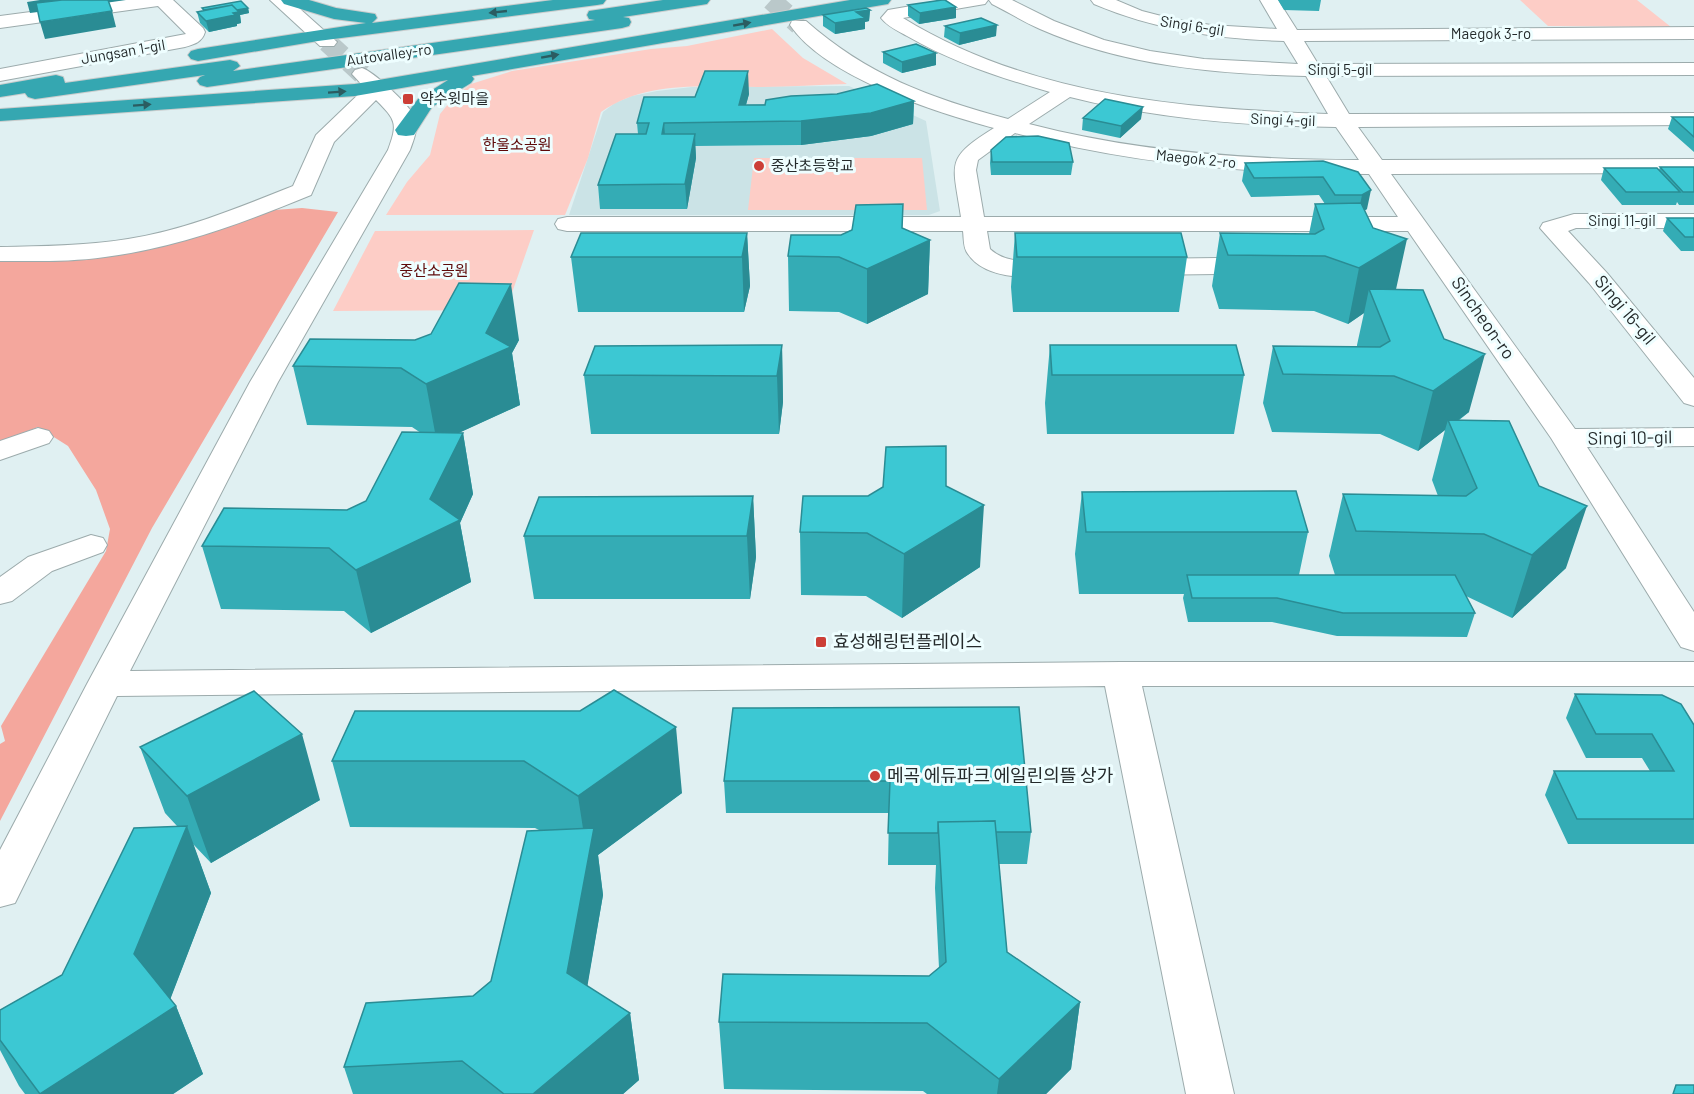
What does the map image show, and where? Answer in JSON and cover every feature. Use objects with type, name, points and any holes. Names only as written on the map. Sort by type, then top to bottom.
[{"type":"highway","points":[[199,54],[244,42],[269,29],[277,13],[272,0]]},
{"type":"highway","points":[[290,0],[324,11],[394,20],[445,17],[597,0]]},
{"type":"highway","name":"Autovalley-ro","points":[[0,98],[701,0]]},
{"type":"highway","name":"Autovalley-ro","points":[[0,110],[779,0]]},
{"type":"highway","points":[[0,116],[355,90],[370,80],[519,62],[886,9]]},
{"type":"highway","points":[[0,91],[199,54],[322,38],[445,17]]},
{"type":"highway","points":[[406,130],[425,103],[440,92],[459,81],[519,62]]},
{"type":"street","points":[[0,22],[162,0]]},
{"type":"street","name":"Jungsan 1-gil","points":[[0,75],[185,41],[194,37],[196,32],[162,0]]},
{"type":"street","points":[[279,0],[322,38]]},
{"type":"street","points":[[886,9],[895,14],[979,0]]},
{"type":"street","name":"Singi 5-gil","points":[[998,0],[1029,19],[1060,32],[1132,54],[1197,65],[1310,71],[1694,69]]},
{"type":"street","name":"Singi 6-gil","points":[[1100,0],[1137,16],[1191,28],[1288,34]]},
{"type":"street","name":"Sincheon-ro","points":[[1269,0],[1310,71],[1343,121],[1566,438],[1694,639]]},
{"type":"street","name":"Singi 4-gil","points":[[886,9],[917,36],[952,53],[1066,91],[1132,105],[1246,118],[1343,121],[1694,119]]},
{"type":"street","name":"Maegok 2-ro","points":[[800,25],[827,51],[874,79],[954,111],[1011,127],[1175,158],[1304,167],[1694,165]]},
{"type":"street","name":"Maegok 3-ro","points":[[1288,34],[1694,33]]},
{"type":"street","points":[[0,254],[76,253],[144,244],[232,218],[303,190],[324,140],[370,80],[404,116],[406,130],[399,150],[264,382],[105,684],[0,891]]},
{"type":"street","points":[[1066,91],[980,146],[967,158],[965,170],[978,251],[995,264],[1026,269],[1086,268]]},
{"type":"street","name":"Singi 11-gil","points":[[1552,228],[1574,221],[1694,221]]},
{"type":"street","points":[[567,224],[1417,224]]},
{"type":"street","name":"Singi 16-gil","points":[[1552,228],[1598,278],[1694,396]]},
{"type":"street","points":[[1122,267],[1217,266]]},
{"type":"street","points":[[0,451],[38,437]]},
{"type":"street","name":"Singi 10-gil","points":[[1566,438],[1694,437]]},
{"type":"street","points":[[0,593],[40,564],[91,545]]},
{"type":"street","points":[[105,684],[1122,674],[1694,674]]},
{"type":"street","points":[[1122,674],[1210,1094]]},
{"type":"shaded area","name":"중산초등학교","points":[[849,86],[926,121],[940,211],[929,215],[569,215],[603,112],[615,103],[632,96],[692,87]]},
{"type":"shaded area","points":[[302,208],[338,212],[152,528],[0,821],[0,744],[5,741],[1,726],[106,551],[110,529],[96,490],[68,446],[38,427],[0,442],[0,258],[66,257],[260,211]]},
{"type":"green space","points":[[1520,0],[1637,0],[1671,27],[1548,26]]},
{"type":"green space","name":"한울소공원","points":[[772,29],[803,58],[847,84],[769,87],[697,86],[657,90],[619,102],[601,112],[588,158],[565,215],[386,215],[407,182],[430,155],[440,114],[453,98],[471,84],[512,71],[651,49],[687,46]]},
{"type":"green space","points":[[754,158],[922,158],[927,210],[748,210]]},
{"type":"green space","name":"중산소공원","points":[[534,230],[506,310],[333,311],[375,231]]},
{"type":"building","points":[[62,0],[108,0],[112,11],[40,22],[36,3]]},
{"type":"building","points":[[945,0],[956,7],[920,13],[908,5]]},
{"type":"building","points":[[241,1],[248,8],[237,10],[232,5],[204,10],[202,8]]},
{"type":"building","points":[[232,5],[239,12],[233,13],[235,15],[206,21],[197,12]]},
{"type":"building","points":[[866,8],[870,10],[856,12],[865,18],[835,23],[823,15]]},
{"type":"building","points":[[981,18],[997,25],[960,33],[945,26]]},
{"type":"building","points":[[916,44],[936,53],[902,62],[883,52]]},
{"type":"building","points":[[705,71],[748,71],[739,105],[765,105],[766,100],[791,96],[837,94],[877,84],[914,101],[871,113],[801,121],[664,123],[662,134],[695,134],[685,184],[598,185],[616,134],[646,134],[649,123],[637,123],[644,97],[695,97]]},
{"type":"building","points":[[1105,99],[1143,107],[1121,126],[1083,118]]},
{"type":"building","points":[[1672,117],[1694,117],[1694,137]]},
{"type":"building","points":[[1038,136],[1069,143],[1073,162],[992,162],[991,150],[1006,137]]},
{"type":"building","points":[[1323,161],[1358,172],[1371,190],[1362,195],[1335,195],[1323,177],[1254,178],[1245,163]]},
{"type":"building","points":[[1660,167],[1694,167],[1694,192],[1683,192]]},
{"type":"building","points":[[1604,168],[1657,168],[1680,192],[1626,192]]},
{"type":"building","points":[[1361,203],[1373,228],[1407,239],[1359,268],[1325,256],[1228,255],[1220,233],[1315,234],[1324,229],[1315,204]]},
{"type":"building","points":[[903,204],[902,228],[930,240],[867,269],[839,257],[788,256],[791,235],[841,235],[852,230],[856,205]]},
{"type":"building","points":[[1667,218],[1694,218],[1694,237],[1685,237]]},
{"type":"building","points":[[581,233],[747,233],[742,257],[571,257]]},
{"type":"building","points":[[1015,233],[1181,233],[1187,257],[1017,257]]},
{"type":"building","points":[[459,283],[511,284],[486,333],[511,347],[426,384],[401,368],[293,366],[310,339],[415,340],[431,334]]},
{"type":"building","points":[[1369,289],[1423,290],[1444,339],[1485,354],[1433,391],[1394,376],[1283,374],[1273,346],[1380,347],[1390,341]]},
{"type":"building","points":[[782,345],[777,376],[584,375],[595,346]]},
{"type":"building","points":[[1050,345],[1236,345],[1244,375],[1052,375]]},
{"type":"building","points":[[1448,420],[1509,421],[1539,486],[1587,506],[1532,555],[1484,534],[1356,531],[1343,494],[1466,496],[1477,488]]},
{"type":"building","points":[[402,432],[463,433],[430,499],[460,520],[356,570],[329,548],[202,546],[224,508],[347,510],[366,501]]},
{"type":"building","points":[[946,446],[946,486],[984,505],[904,554],[867,533],[800,532],[803,496],[868,496],[883,487],[886,447]]},
{"type":"building","points":[[1296,491],[1308,532],[1086,532],[1082,492]]},
{"type":"building","points":[[753,496],[747,536],[524,536],[539,497]]},
{"type":"building","points":[[1187,575],[1455,575],[1475,613],[1343,613],[1277,598],[1192,598]]},
{"type":"building","points":[[614,690],[676,727],[578,796],[524,761],[332,761],[355,711],[580,711]]},
{"type":"building","points":[[254,691],[302,734],[187,796],[140,747]]},
{"type":"building","points":[[1575,694],[1662,695],[1681,704],[1694,725],[1694,819],[1577,819],[1554,771],[1674,771],[1652,734],[1596,734]]},
{"type":"building","name":"메곡 에듀파크 에일린의뜰 상가","points":[[1019,707],[1031,832],[996,832],[995,821],[938,822],[938,833],[888,833],[890,781],[724,781],[733,708]]},
{"type":"building","points":[[995,821],[1007,952],[1080,1002],[999,1079],[927,1023],[719,1022],[723,974],[929,976],[946,962],[938,822]]},
{"type":"building","points":[[187,826],[134,954],[176,1006],[40,1094],[0,1040],[0,1010],[62,975],[134,828]]},
{"type":"building","points":[[594,828],[567,973],[630,1013],[533,1094],[504,1094],[462,1061],[344,1067],[366,1003],[473,996],[491,981],[527,831]]},
{"type":"building","points":[[1676,1085],[1694,1085],[1694,1094],[1673,1094]]},
{"type":"tunnel","points":[[771,0],[799,25]]},
{"type":"tunnel","points":[[327,42],[362,74]]},
{"type":"place","name":"약수윗마을","points":[[408,99]]},
{"type":"place","name":"중산초등학교","points":[[759,166]]},
{"type":"place","name":"효성해링턴플레이스","points":[[821,642]]},
{"type":"place","name":"메곡 에듀파크 에일린의뜰 상가","points":[[875,776]]}]
